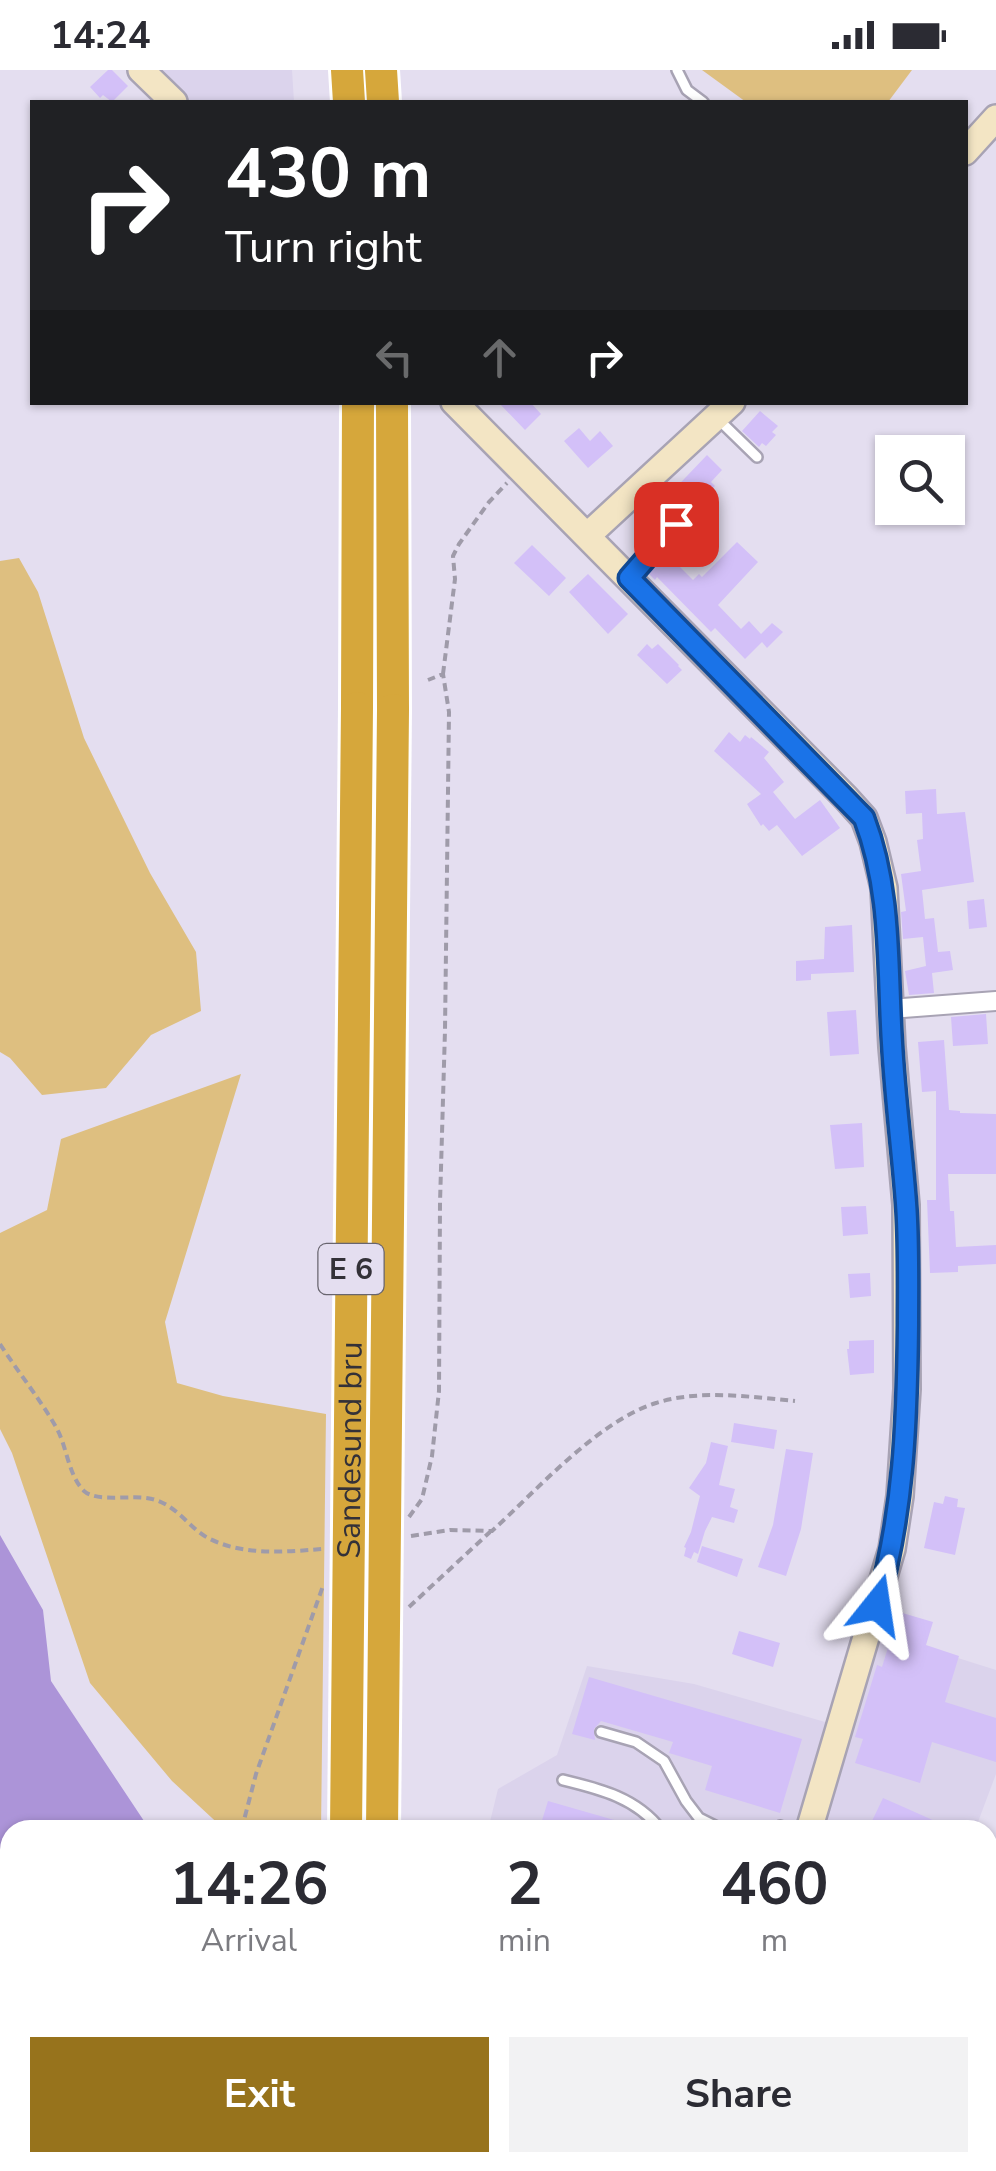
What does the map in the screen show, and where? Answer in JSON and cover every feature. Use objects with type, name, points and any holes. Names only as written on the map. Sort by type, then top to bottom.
[{"type":"highway","points":[[347,70],[348,100]]},
{"type":"highway","points":[[381,70],[382,100]]},
{"type":"highway","name":"Sandesund bru","points":[[346,1820],[358,405]]},
{"type":"highway","name":"Sandesund bru","points":[[382,1820],[394,710],[392,405]]},
{"type":"main road","points":[[141,70],[172,100]]},
{"type":"main road","points":[[968,149],[996,118]]},
{"type":"main road","points":[[456,405],[864,818],[874,842],[884,888],[906,1205],[907,1389],[900,1496],[892,1548],[812,1820]]},
{"type":"main road","points":[[587,536],[724,410]]},
{"type":"street","points":[[890,1010],[996,1001]]},
{"type":"lane","points":[[678,70],[687,90],[700,100]]},
{"type":"lane","points":[[724,410],[758,457]]},
{"type":"lane","points":[[629,578],[676,524]]},
{"type":"lane","points":[[601,1732],[652,1750],[664,1761],[686,1801],[703,1820]]},
{"type":"lane","points":[[563,1780],[630,1802],[652,1820]]},
{"type":"path","points":[[443,674],[453,556],[489,502],[519,471]]},
{"type":"path","points":[[0,1344],[59,1431],[82,1489],[91,1496],[152,1499],[170,1507],[207,1538],[243,1549],[282,1553],[333,1548]]},
{"type":"path","points":[[410,1606],[579,1450],[622,1420],[656,1402],[691,1397],[735,1395],[795,1401]]},
{"type":"path","points":[[400,1538],[450,1530],[492,1531]]},
{"type":"shaded area","points":[[153,70],[292,70],[294,100],[184,100]]},
{"type":"shaded area","points":[[702,70],[912,70],[890,100],[743,100]]},
{"type":"shaded area","points":[[19,558],[38,592],[84,738],[150,873],[196,952],[201,1011],[151,1035],[106,1088],[42,1095],[0,1052],[0,561]]},
{"type":"shaded area","points":[[241,1074],[165,1322],[177,1383],[223,1396],[326,1414],[321,1820],[214,1820],[172,1781],[90,1683],[12,1453],[0,1429],[0,1233],[47,1210],[61,1139]]},
{"type":"shaded area","points":[[0,1535],[43,1610],[51,1681],[143,1820],[0,1820]]},
{"type":"shaded area","points":[[869,1630],[996,1670],[996,1774],[979,1820],[490,1820],[498,1789],[557,1755],[587,1666],[694,1684],[839,1726]]},
{"type":"building","points":[[108,70],[128,86],[114,100],[103,95],[100,98],[90,87]]},
{"type":"building","points":[[501,405],[533,405],[541,414],[525,430]]},
{"type":"building","points":[[760,411],[778,426],[772,432],[776,435],[766,446],[762,443],[759,447],[742,431]]},
{"type":"building","points":[[579,428],[590,441],[600,431],[613,446],[588,468],[564,441]]},
{"type":"building","points":[[707,455],[722,470],[711,482],[715,486],[704,496],[712,504],[701,515],[712,526],[674,561],[693,580],[699,574],[702,577],[737,542],[758,562],[718,605],[741,629],[749,621],[761,634],[772,623],[783,632],[767,648],[762,642],[745,659],[715,628],[711,632],[657,577],[655,580],[646,571],[685,529],[682,519],[673,517],[676,512],[664,500]]},
{"type":"building","points":[[532,545],[566,578],[549,596],[514,563]]},
{"type":"building","points":[[588,574],[628,614],[608,634],[569,592]]},
{"type":"building","points":[[647,644],[652,649],[658,644],[682,670],[667,684],[637,655]]},
{"type":"building","points":[[729,732],[740,742],[745,735],[751,737],[769,752],[764,758],[784,782],[773,792],[795,819],[820,800],[840,828],[802,856],[777,825],[769,831],[761,826],[747,804],[761,794],[714,751]]},
{"type":"building","points":[[936,789],[937,814],[965,812],[974,882],[922,890],[925,919],[934,918],[938,952],[950,951],[953,970],[932,973],[934,993],[909,995],[905,971],[926,966],[923,937],[903,939],[901,912],[906,911],[901,874],[921,871],[917,840],[923,839],[922,813],[906,814],[905,791]]},
{"type":"building","points":[[984,899],[987,927],[969,929],[967,901]]},
{"type":"building","points":[[852,925],[854,972],[811,974],[811,980],[796,981],[796,961],[824,959],[825,927]]},
{"type":"building","points":[[856,1010],[859,1054],[830,1056],[827,1012]]},
{"type":"building","points":[[986,1014],[988,1044],[953,1046],[951,1017]]},
{"type":"building","points":[[944,1040],[949,1110],[996,1114],[996,1174],[948,1174],[956,1247],[996,1245],[996,1264],[958,1266],[958,1272],[930,1273],[927,1200],[936,1200],[936,1091],[922,1092],[918,1042]]},
{"type":"building","points":[[862,1123],[864,1167],[835,1169],[830,1125]]},
{"type":"building","points":[[866,1206],[868,1234],[843,1236],[841,1207]]},
{"type":"building","points":[[870,1273],[871,1296],[850,1298],[848,1274]]},
{"type":"building","points":[[874,1340],[874,1373],[850,1375],[849,1341]]},
{"type":"building","points":[[734,1423],[777,1430],[774,1449],[731,1442]]},
{"type":"building","points":[[711,1442],[728,1446],[719,1485],[735,1489],[730,1507],[738,1510],[734,1523],[712,1517],[698,1554],[694,1552],[691,1559],[684,1556],[684,1547],[700,1496],[689,1488],[706,1463]]},
{"type":"building","points":[[786,1449],[813,1453],[801,1529],[786,1576],[758,1567],[773,1525]]},
{"type":"building","points":[[945,1496],[958,1499],[957,1507],[965,1508],[955,1555],[924,1548],[934,1502],[943,1504]]},
{"type":"building","points":[[702,1546],[743,1559],[737,1577],[697,1562]]},
{"type":"building","points":[[899,1612],[933,1622],[926,1645],[959,1656],[945,1702],[996,1718],[996,1762],[932,1742],[920,1783],[855,1763],[863,1739],[855,1737],[877,1665],[882,1667]]},
{"type":"building","points":[[739,1631],[780,1643],[773,1667],[732,1654]]},
{"type":"building","points":[[589,1677],[802,1739],[780,1813],[705,1790],[712,1766],[669,1753],[673,1742],[601,1721],[594,1729],[595,1740],[572,1734]]},
{"type":"building","points":[[883,1798],[932,1820],[872,1820]]},
{"type":"building","points":[[548,1801],[614,1820],[542,1820]]},
{"type":"route","points":[[676,524],[629,578],[864,818],[874,842],[884,888],[892,1047],[906,1205],[908,1296],[900,1496],[877,1605]]}]
